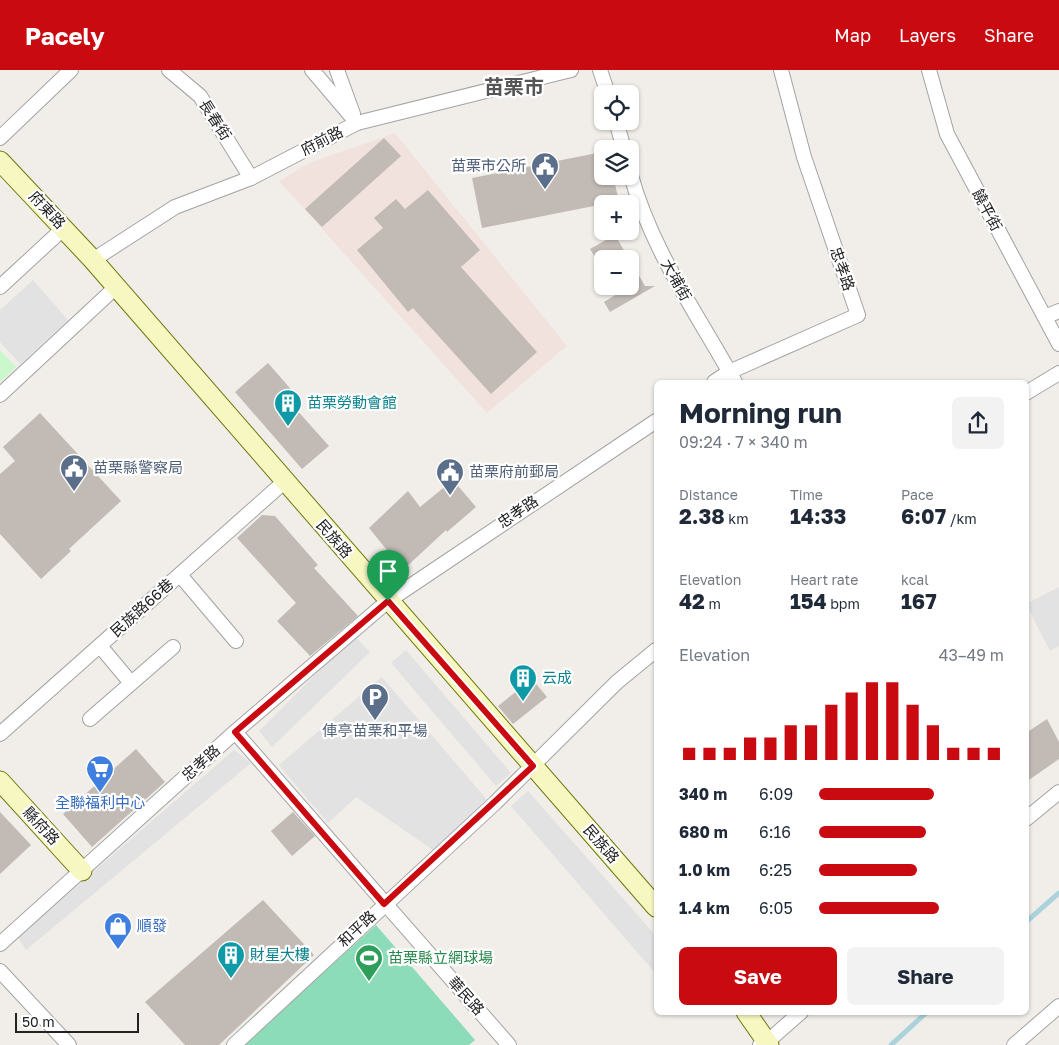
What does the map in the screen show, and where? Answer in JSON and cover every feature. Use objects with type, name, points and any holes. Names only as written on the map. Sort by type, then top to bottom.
[{"type":"street","points":[[0,138],[71,70]]},
{"type":"street","name":"長春街","points":[[169,70],[200,96],[251,178]]},
{"type":"street","points":[[312,70],[357,124]]},
{"type":"street","points":[[337,70],[357,124]]},
{"type":"street","name":"府前路","points":[[93,260],[174,207],[251,178],[357,124],[571,70]]},
{"type":"street","points":[[600,70],[605,85]]},
{"type":"street","name":"忠孝路","points":[[732,377],[858,315],[804,157],[781,70]]},
{"type":"street","name":"饒平街","points":[[930,70],[947,134],[1059,344]]},
{"type":"street","name":"府東路","points":[[0,160],[93,260]]},
{"type":"street","name":"大埔街","points":[[634,185],[640,208],[673,276],[732,377]]},
{"type":"street","points":[[0,287],[64,228]]},
{"type":"street","name":"民族路","points":[[93,260],[284,482],[654,905]]},
{"type":"street","points":[[0,395],[116,287]]},
{"type":"street","points":[[1045,317],[1059,311]]},
{"type":"street","points":[[1029,391],[1059,373]]},
{"type":"street","name":"忠孝路","points":[[0,944],[235,732],[388,601],[654,421]]},
{"type":"street","name":"民族路66巷","points":[[0,734],[284,482]]},
{"type":"street","points":[[180,575],[236,640]]},
{"type":"street","points":[[100,646],[132,683]]},
{"type":"street","points":[[90,719],[173,647]]},
{"type":"street","name":"和平路","points":[[234,1045],[533,766],[617,682],[654,652]]},
{"type":"street","name":"華民路","points":[[235,732],[264,768],[503,1043]]},
{"type":"street","name":"縣府路","points":[[0,781],[82,871]]},
{"type":"street","points":[[1029,817],[1057,798]]},
{"type":"street","points":[[0,971],[69,1045]]},
{"type":"street","points":[[1014,1045],[1059,1006]]},
{"type":"street","points":[[748,1015],[765,1044],[798,1015]]},
{"type":"shaded area","points":[[395,133],[567,346],[487,413],[279,181],[309,163]]},
{"type":"shaded area","points":[[33,280],[68,320],[20,364],[0,342],[0,310]]},
{"type":"shaded area","points":[[1059,587],[1059,646],[1050,651],[1029,610],[1029,602]]},
{"type":"shaded area","points":[[354,636],[370,652],[272,747],[259,731]]},
{"type":"shaded area","points":[[406,650],[511,773],[496,786],[391,663]]},
{"type":"shaded area","name":"俥亭苗栗和平場","points":[[382,677],[488,801],[433,850],[356,797],[328,823],[279,765]]},
{"type":"shaded area","points":[[234,750],[251,763],[26,950],[18,937]]},
{"type":"shaded area","points":[[528,791],[654,934],[654,972],[511,806]]},
{"type":"green space","points":[[0,350],[16,367],[0,382]]},
{"type":"green space","name":"苗栗縣立網球場","points":[[376,925],[475,1040],[469,1045],[243,1045]]},
{"type":"building","points":[[384,138],[401,156],[322,227],[305,209]]},
{"type":"building","name":"苗栗市公所","points":[[594,154],[594,185],[615,185],[618,195],[594,195],[594,206],[482,228],[472,178]]},
{"type":"building","points":[[428,190],[480,250],[461,267],[537,352],[491,394],[413,308],[408,312],[357,250],[383,228],[374,218],[396,199],[405,209]]},
{"type":"building","points":[[606,240],[618,240],[624,250],[594,250],[594,256],[590,249]]},
{"type":"building","points":[[639,276],[645,286],[655,286],[610,312],[604,302],[615,295],[639,295]]},
{"type":"building","name":"苗栗勞動會館","points":[[268,363],[302,402],[295,408],[329,446],[302,469],[235,392]]},
{"type":"building","name":"苗栗縣警察局","points":[[40,413],[121,501],[69,549],[71,551],[41,579],[0,534],[0,474],[15,461],[3,447]]},
{"type":"building","points":[[453,480],[476,507],[447,532],[446,530],[403,570],[369,528],[408,491],[420,507]]},
{"type":"building","points":[[262,515],[275,516],[318,565],[314,568],[358,616],[310,656],[277,621],[296,603],[237,538]]},
{"type":"building","name":"云成","points":[[532,679],[547,697],[513,724],[498,706]]},
{"type":"building","points":[[1047,719],[1059,742],[1059,759],[1029,780],[1029,731]]},
{"type":"building","points":[[136,749],[165,782],[92,847],[63,814]]},
{"type":"building","points":[[0,812],[31,845],[0,874]]},
{"type":"building","points":[[293,812],[315,836],[292,856],[271,831]]},
{"type":"building","name":"財星大樓","points":[[263,900],[314,955],[219,1045],[185,1045],[145,1002]]},
{"type":"waterway","points":[[1029,919],[1059,893]]},
{"type":"waterway","points":[[891,1045],[924,1015]]},
{"type":"place","name":"苗栗市公所","points":[[545,190]]},
{"type":"place","name":"苗栗勞動會館","points":[[288,427]]},
{"type":"place","name":"苗栗縣警察局","points":[[74,492]]},
{"type":"place","name":"苗栗府前郵局","points":[[450,496]]},
{"type":"place","name":"云成","points":[[523,702]]},
{"type":"place","name":"俥亭苗栗和平場","points":[[375,721]]},
{"type":"place","name":"全聯福利中心","points":[[100,793]]},
{"type":"place","name":"順發","points":[[118,950]]},
{"type":"place","name":"財星大樓","points":[[231,979]]},
{"type":"place","name":"苗栗縣立網球場","points":[[369,982]]},
{"type":"district","name":"苗栗市","points":[[514,87]]},
{"type":"route","points":[[388,601],[533,766],[384,904],[264,768],[235,732],[388,601]]}]
